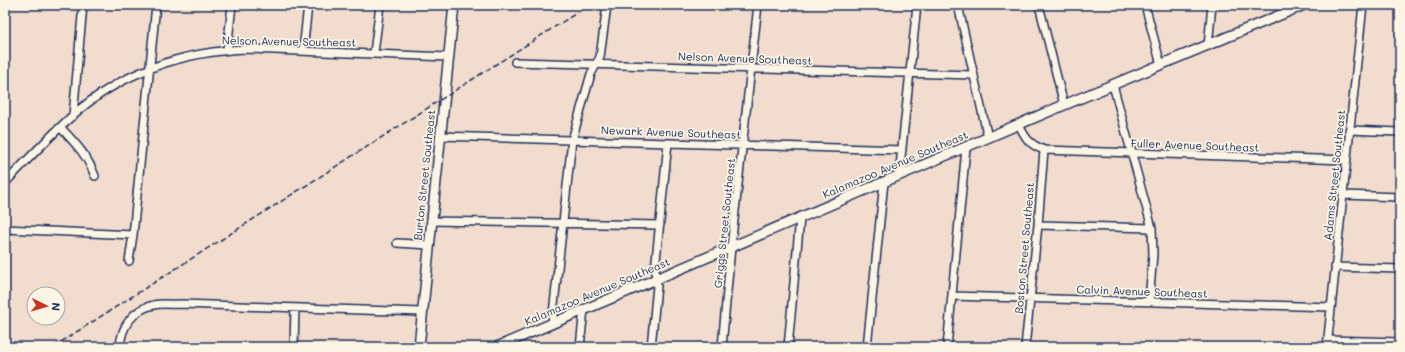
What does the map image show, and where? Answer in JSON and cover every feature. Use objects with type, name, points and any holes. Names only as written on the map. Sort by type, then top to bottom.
[{"type":"main road","name":"Burton Street Southeast","points":[[419,347],[454,5]]},
{"type":"main road","name":"Kalamazoo Avenue Southeast","points":[[500,346],[1064,105],[1208,46],[1289,8],[1304,5]]},
{"type":"street","points":[[73,116],[82,5]]},
{"type":"street","points":[[129,261],[134,235],[156,5]]},
{"type":"street","points":[[227,50],[232,5]]},
{"type":"street","points":[[303,51],[308,5]]},
{"type":"street","points":[[374,54],[380,5]]},
{"type":"street","points":[[552,323],[572,140],[595,64],[600,57],[607,5]]},
{"type":"street","name":"Griggs Street Southeast","points":[[722,347],[731,248],[758,5]]},
{"type":"street","points":[[899,176],[917,5]]},
{"type":"street","points":[[958,5],[988,138]]},
{"type":"street","points":[[1039,5],[1064,105]]},
{"type":"street","points":[[1145,5],[1161,65]]},
{"type":"street","points":[[1208,46],[1212,5]]},
{"type":"street","name":"Adams Street Southeast","points":[[1327,343],[1363,5]]},
{"type":"street","name":"Nelson Avenue Southeast","points":[[5,182],[73,116],[106,91],[149,68],[195,55],[227,50],[303,51],[448,57]]},
{"type":"street","name":"Nelson Avenue Southeast","points":[[515,62],[973,76]]},
{"type":"street","points":[[1114,85],[1152,228],[1153,247],[1149,301]]},
{"type":"street","points":[[1019,125],[1025,137],[1033,146],[1044,150]]},
{"type":"street","points":[[61,128],[82,151],[90,163],[95,176]]},
{"type":"street","points":[[1349,130],[1400,132]]},
{"type":"street","name":"Newark Avenue Southeast","points":[[440,136],[902,150]]},
{"type":"street","points":[[651,347],[655,304],[655,270],[668,143]]},
{"type":"street","points":[[947,347],[966,148]]},
{"type":"street","name":"Fuller Avenue Southeast","points":[[1044,150],[1346,160]]},
{"type":"street","name":"Boston Street Southeast","points":[[1025,347],[1031,298],[1044,150]]},
{"type":"street","points":[[868,347],[884,182]]},
{"type":"street","points":[[1342,195],[1400,197]]},
{"type":"street","points":[[788,347],[800,218]]},
{"type":"street","points":[[431,221],[660,225]]},
{"type":"street","points":[[1038,225],[1152,228]]},
{"type":"street","points":[[5,229],[134,235]]},
{"type":"street","points":[[397,243],[429,245]]},
{"type":"street","points":[[1335,267],[1400,269]]},
{"type":"street","points":[[873,292],[881,292]]},
{"type":"street","name":"Calvin Avenue Southeast","points":[[952,296],[1332,307]]},
{"type":"street","points":[[120,347],[123,330],[132,316],[145,307],[155,305],[182,304],[422,312]]},
{"type":"street","points":[[294,347],[295,308]]},
{"type":"street","points":[[580,347],[584,309]]},
{"type":"street","points":[[1327,343],[1400,342]]},
{"type":"railway","points":[[53,347],[589,5]]}]
